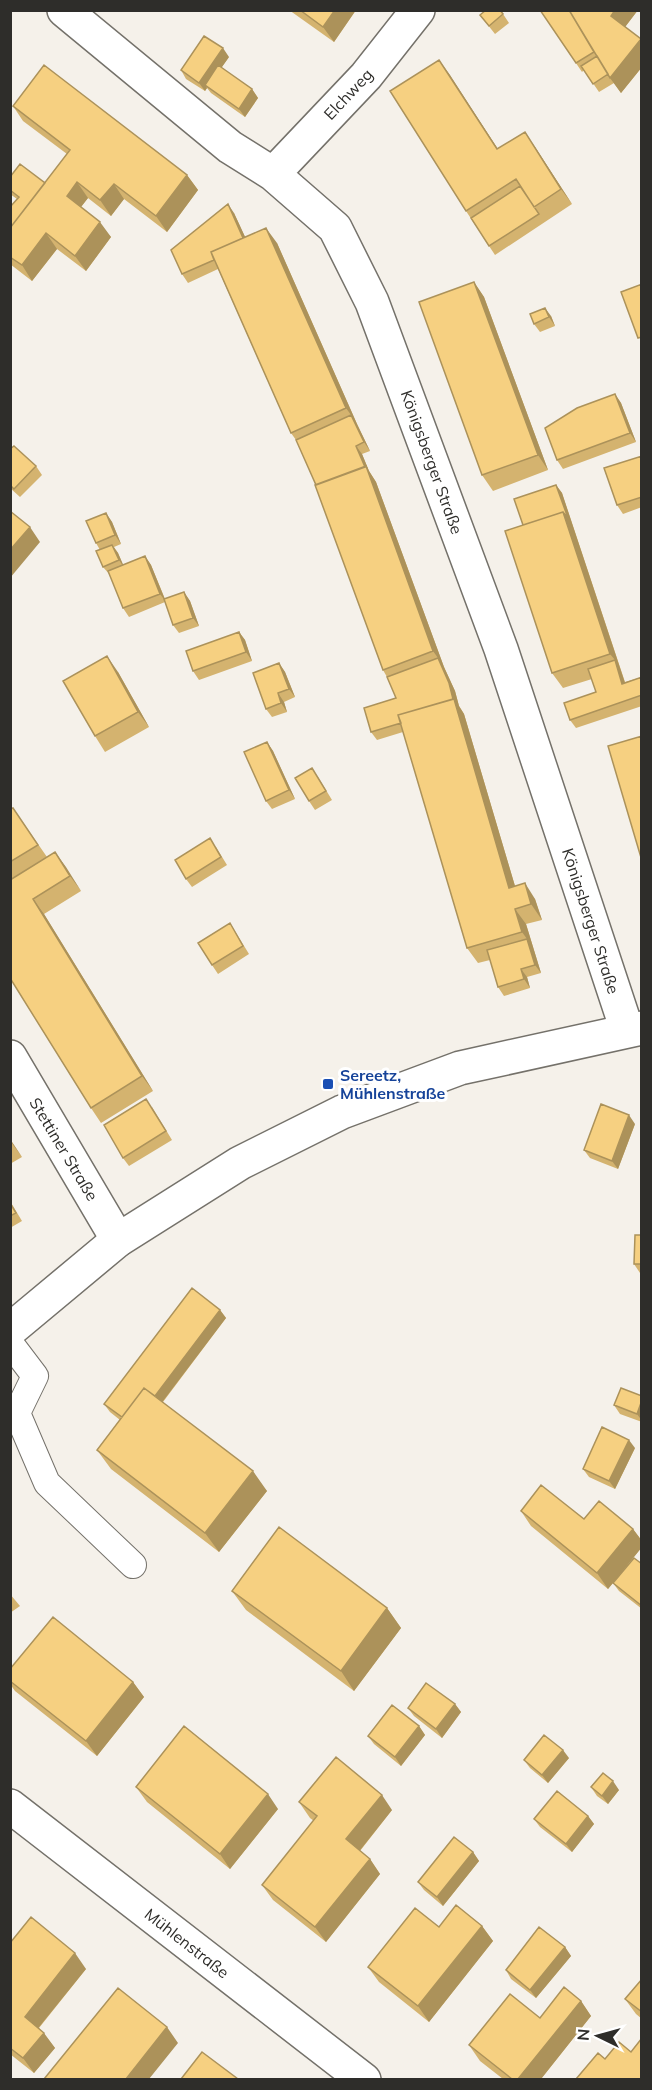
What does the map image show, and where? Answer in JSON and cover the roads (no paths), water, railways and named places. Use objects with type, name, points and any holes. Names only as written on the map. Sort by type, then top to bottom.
[{"type":"street","name":"Königsberger Straße","points":[[64,10],[230,147],[273,174],[335,228],[372,302],[501,649],[634,1029]]},
{"type":"street","name":"Elchweg","points":[[273,174],[366,76],[418,10]]},
{"type":"street","points":[[10,1330],[118,1240],[240,1163],[342,1112],[460,1068],[634,1029]]},
{"type":"street","name":"Stettiner Straße","points":[[10,1058],[118,1240]]},
{"type":"street","name":"Mühlenstraße","points":[[10,1806],[364,2079]]},
{"type":"lane","points":[[10,1342],[35,1376],[17,1413],[47,1483],[133,1565]]},
{"type":"place","name":"Sereetz, Mühlenstraße","points":[[328,1084]]}]
